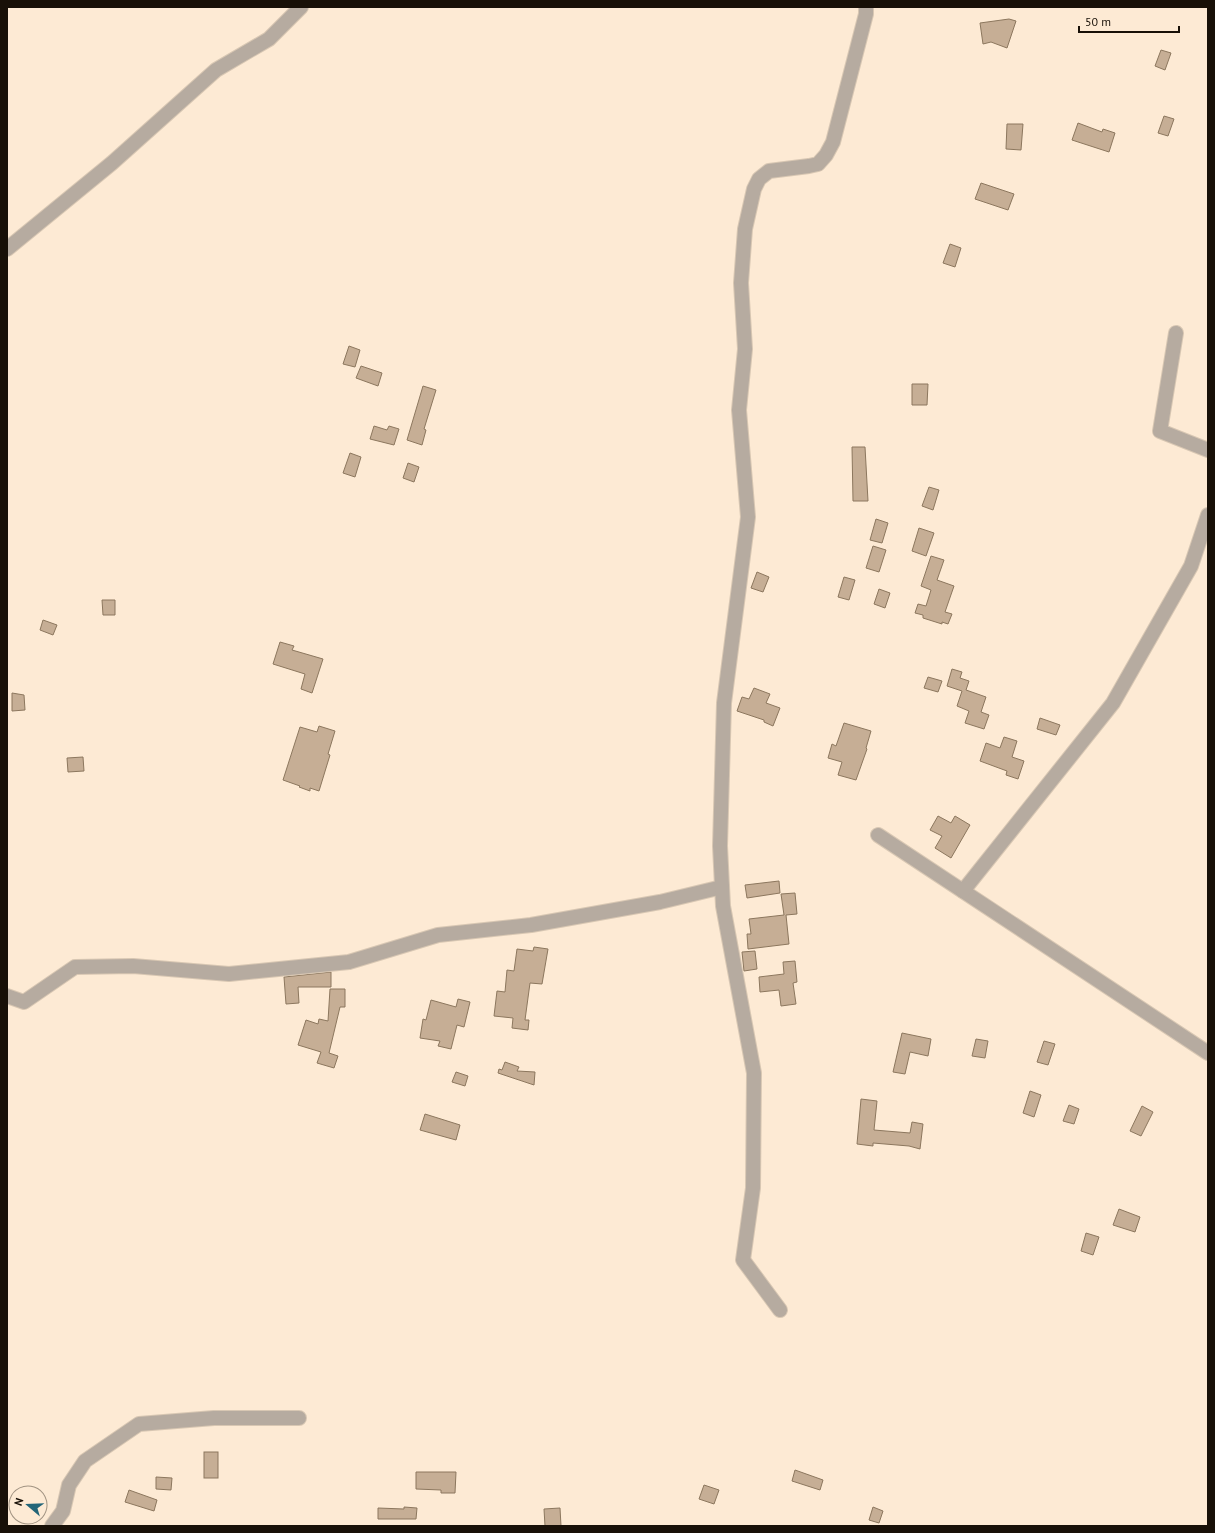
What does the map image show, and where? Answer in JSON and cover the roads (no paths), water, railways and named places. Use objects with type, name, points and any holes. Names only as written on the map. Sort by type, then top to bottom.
[{"type":"street","points":[[7,249],[112,164],[216,70],[269,39],[301,7]]},
{"type":"street","points":[[780,1310],[743,1260],[753,1188],[754,1072],[723,906],[720,846],[724,703],[748,517],[739,410],[745,349],[741,283],[745,229],[754,189],[758,179],[770,171],[818,164],[826,155],[833,142],[866,14],[866,7]]},
{"type":"street","points":[[1176,333],[1160,431],[1208,450]]},
{"type":"street","points":[[963,891],[1114,703],[1191,566],[1208,515]]},
{"type":"street","points":[[878,835],[1208,1053]]},
{"type":"street","points":[[7,996],[24,1002],[75,967],[133,966],[230,974],[349,962],[438,935],[531,924],[660,902],[722,887]]},
{"type":"street","points":[[52,1526],[63,1511],[69,1485],[85,1461],[139,1424],[214,1418],[300,1418]]}]
